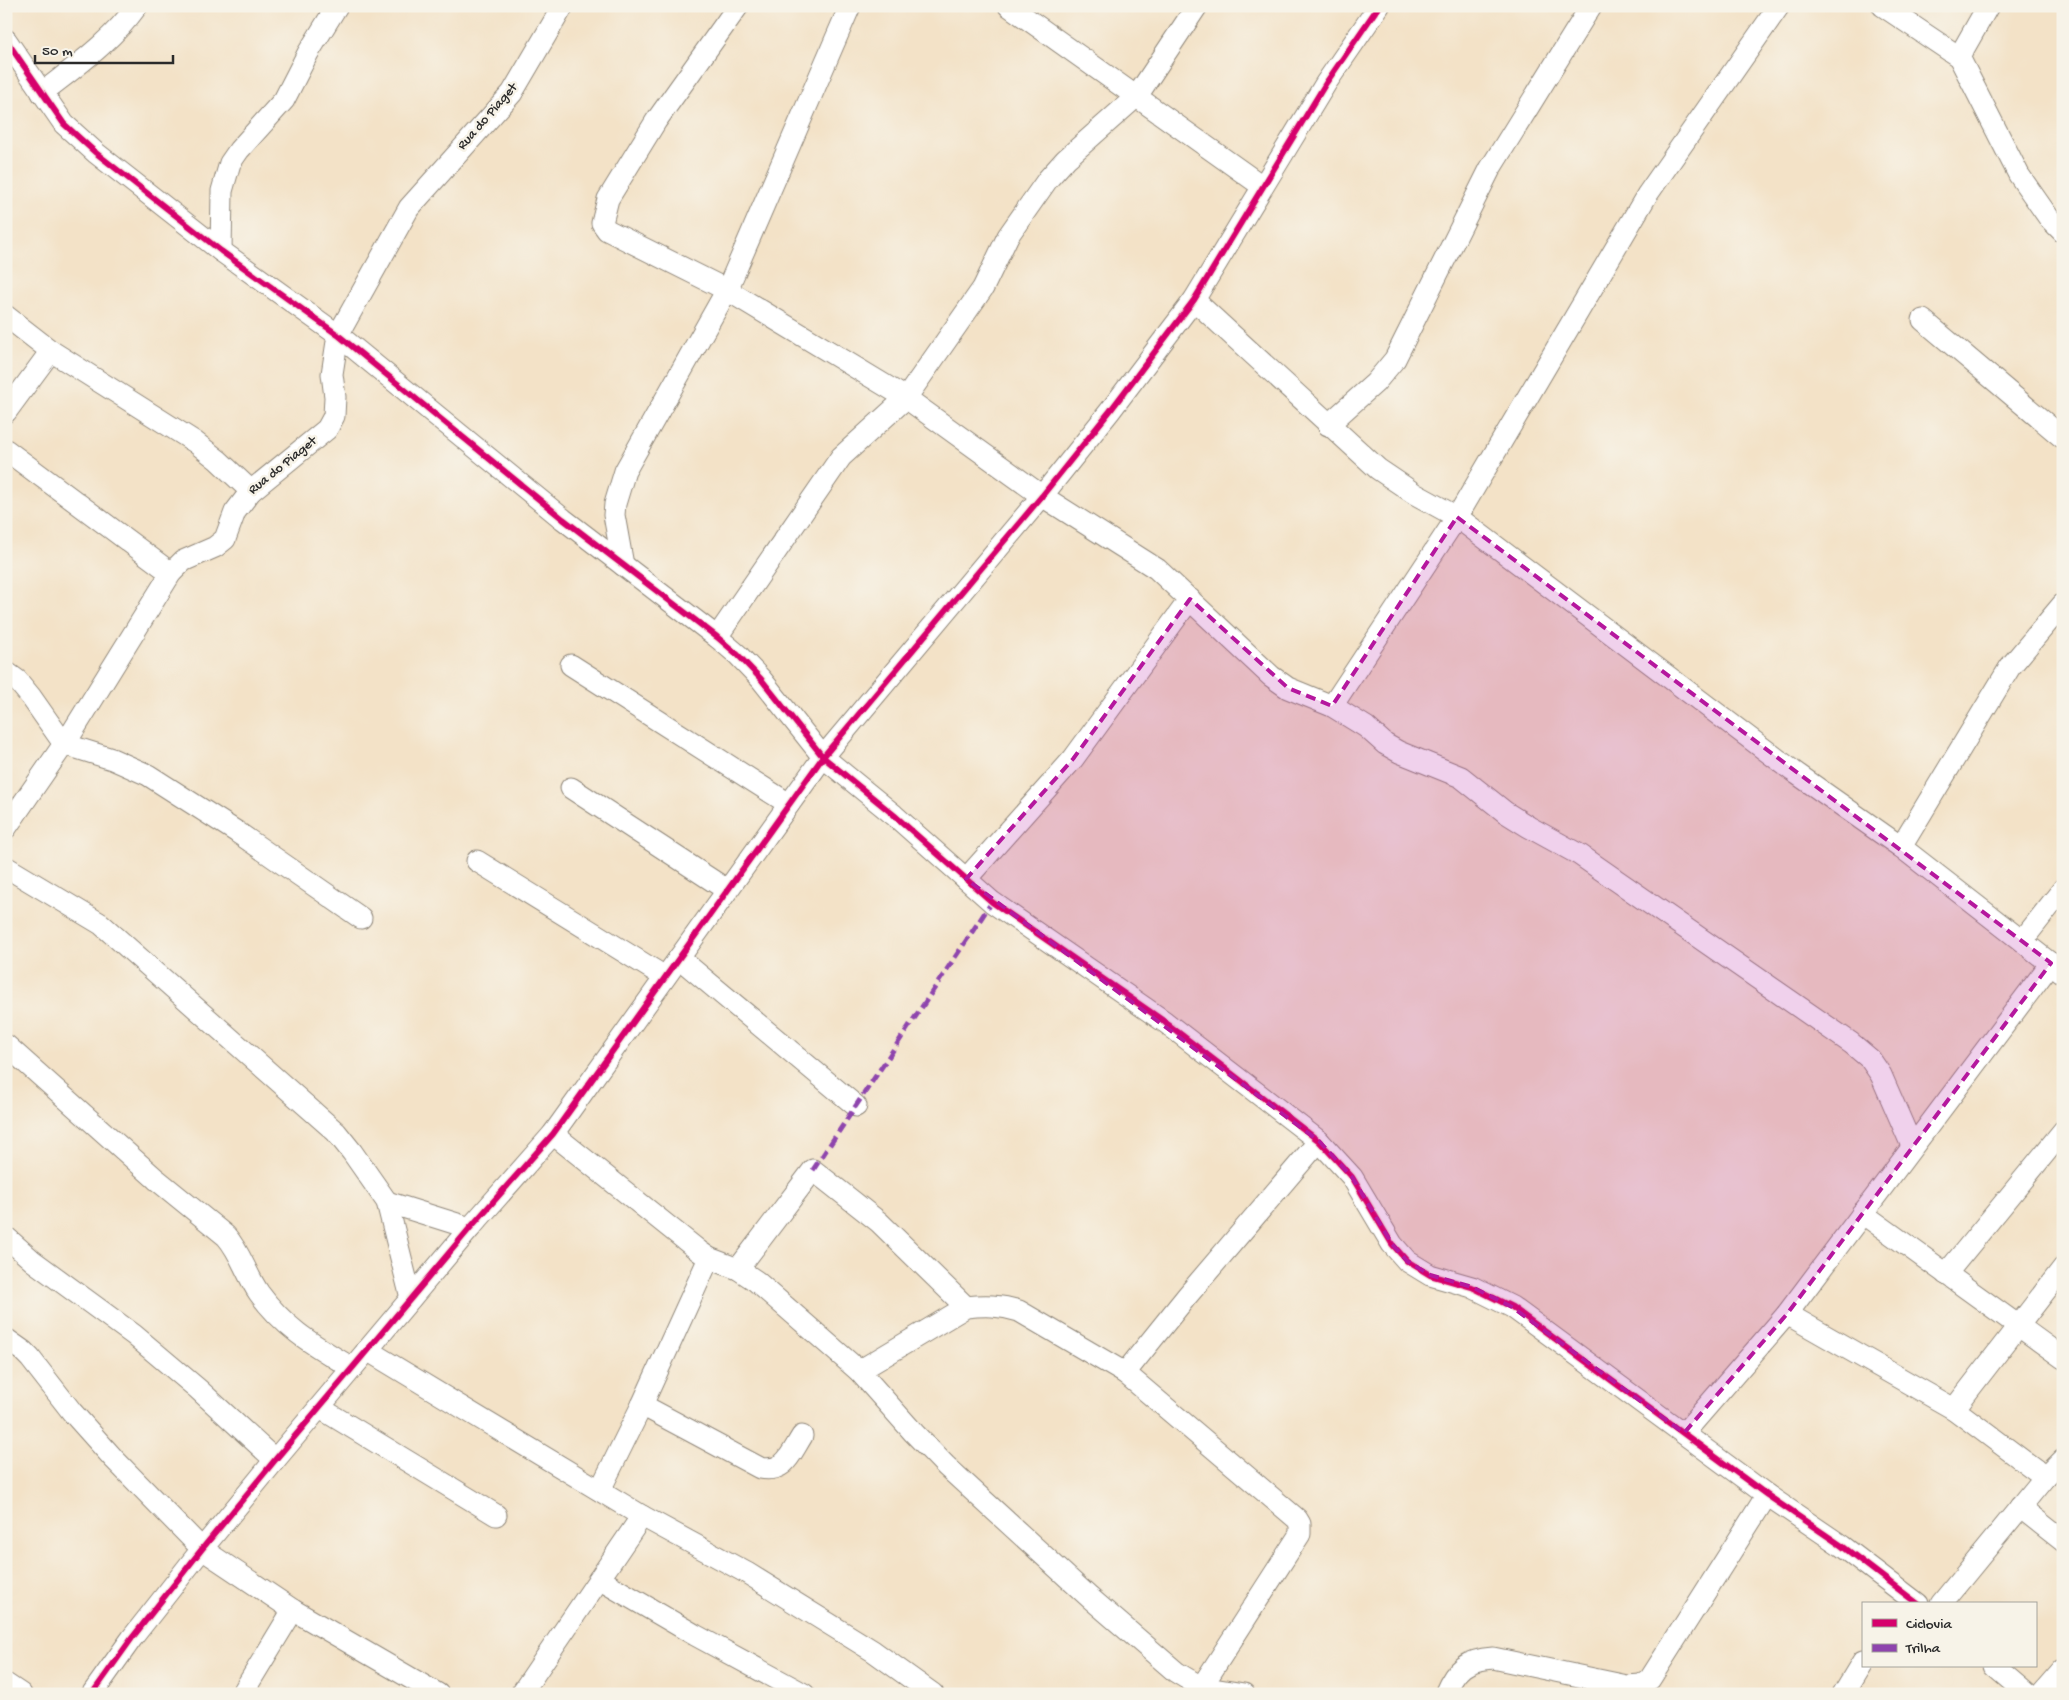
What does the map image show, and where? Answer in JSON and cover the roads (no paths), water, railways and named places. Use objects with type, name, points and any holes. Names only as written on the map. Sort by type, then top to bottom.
[{"type":"street","points":[[42,94],[104,45],[117,32],[137,6]]},
{"type":"street","points":[[221,251],[222,191],[230,163],[239,150],[284,100],[308,53],[337,6]]},
{"type":"street","name":"Rua do Piaget","points":[[6,828],[64,744],[171,573],[183,561],[215,547],[225,539],[235,512],[250,491],[327,429],[334,416],[335,397],[332,374],[338,335],[409,208],[512,94],[563,6]]},
{"type":"street","points":[[738,6],[656,120],[608,199],[602,223],[607,230],[727,290],[906,398],[1042,496],[1157,569],[1282,684],[1307,697],[1332,706],[1366,727],[1385,744],[1399,752],[1461,777],[1505,812],[1529,828],[1580,854],[1851,1043],[1870,1059],[1881,1075],[1912,1146]]},
{"type":"street","points":[[623,564],[614,515],[617,496],[625,471],[727,290],[850,6]]},
{"type":"street","points":[[1009,6],[1036,14],[1137,96],[1262,186]]},
{"type":"street","points":[[717,637],[842,457],[906,398],[983,288],[1008,236],[1048,179],[1066,159],[1137,96],[1198,6]]},
{"type":"street","points":[[92,1694],[132,1638],[275,1460],[470,1228],[553,1134],[823,757],[1042,496],[1194,300],[1326,82],[1379,6]]},
{"type":"street","points":[[1328,425],[1375,382],[1395,358],[1490,169],[1592,6]]},
{"type":"street","points":[[1332,706],[1457,516],[1647,195],[1779,6]]},
{"type":"street","points":[[1883,6],[1958,57],[2019,175],[2049,218],[2063,232]]},
{"type":"street","points":[[1958,57],[1988,6]]},
{"type":"street","points":[[6,40],[64,124],[96,153],[221,251],[338,335],[563,519],[738,654],[761,679],[823,757],[894,815],[992,902],[1165,1022],[1319,1141],[1352,1177],[1392,1244],[1407,1261],[1430,1275],[1472,1287],[1512,1307],[1767,1495],[1842,1546],[1909,1601]]},
{"type":"street","points":[[1194,300],[1378,469],[1414,494],[1457,516],[1793,771],[1901,847],[2057,968],[1912,1146],[1787,1314],[1684,1433]]},
{"type":"street","points":[[6,316],[51,351],[195,442],[218,460],[250,491]]},
{"type":"street","points":[[1924,320],[2063,438]]},
{"type":"street","points":[[6,412],[51,351]]},
{"type":"street","points":[[6,450],[171,573]]},
{"type":"street","points":[[966,879],[1073,759],[1190,599]]},
{"type":"street","points":[[1901,847],[2010,667],[2063,604]]},
{"type":"street","points":[[571,664],[789,804]]},
{"type":"street","points":[[6,672],[17,680],[31,697],[64,744],[112,759],[148,775],[237,832],[361,918]]},
{"type":"street","points":[[571,788],[727,890]]},
{"type":"street","points":[[477,862],[665,977]]},
{"type":"street","points":[[6,867],[101,924],[336,1132],[387,1202],[411,1298]]},
{"type":"street","points":[[2022,941],[2063,889]]},
{"type":"street","points":[[678,958],[856,1106]]},
{"type":"street","points":[[6,1045],[156,1179],[226,1236],[236,1247],[258,1291],[290,1329],[311,1344],[352,1368]]},
{"type":"street","points":[[1946,1274],[2063,1131]]},
{"type":"street","points":[[553,1134],[678,1236],[709,1258],[738,1269],[756,1281],[859,1371],[914,1433],[968,1486],[1089,1597],[1168,1666],[1199,1690],[1244,1694]]},
{"type":"street","points":[[1125,1373],[1187,1296],[1319,1141]]},
{"type":"street","points":[[738,1269],[813,1170],[879,1222],[966,1307]]},
{"type":"street","points":[[387,1202],[470,1228]]},
{"type":"street","points":[[1862,1213],[2063,1358]]},
{"type":"street","points":[[6,1237],[33,1260],[134,1335],[198,1389],[275,1460]]},
{"type":"street","points":[[600,1490],[642,1405],[709,1258]]},
{"type":"street","points":[[1954,1409],[2063,1268]]},
{"type":"street","points":[[859,1371],[966,1307],[1004,1306],[1019,1311],[1125,1373],[1297,1519],[1300,1524],[1300,1534],[1199,1690]]},
{"type":"street","points":[[1787,1314],[1954,1409],[2045,1477]]},
{"type":"street","points":[[6,1339],[30,1358],[72,1412],[114,1459],[202,1549],[293,1610],[430,1692]]},
{"type":"street","points":[[367,1350],[642,1516],[755,1578],[874,1651],[933,1694]]},
{"type":"street","points":[[642,1405],[760,1468],[769,1470],[777,1469],[784,1464],[802,1436]]},
{"type":"street","points":[[320,1408],[496,1515]]},
{"type":"street","points":[[1943,1602],[2045,1477],[2063,1458]]},
{"type":"street","points":[[1445,1694],[1452,1677],[1461,1668],[1476,1660],[1493,1658],[1627,1686],[1641,1684],[1650,1679],[1767,1495]]},
{"type":"street","points":[[2020,1507],[2063,1541]]},
{"type":"street","points":[[521,1694],[642,1516]]},
{"type":"street","points":[[599,1579],[695,1635],[804,1694]]},
{"type":"street","points":[[242,1694],[293,1610]]},
{"type":"street","points":[[1843,1694],[1862,1663]]},
{"type":"street","points":[[1996,1668],[2027,1694]]},
{"type":"street","points":[[2042,1694],[2063,1670]]},
{"type":"street","points":[[6,1684],[21,1694]]}]
